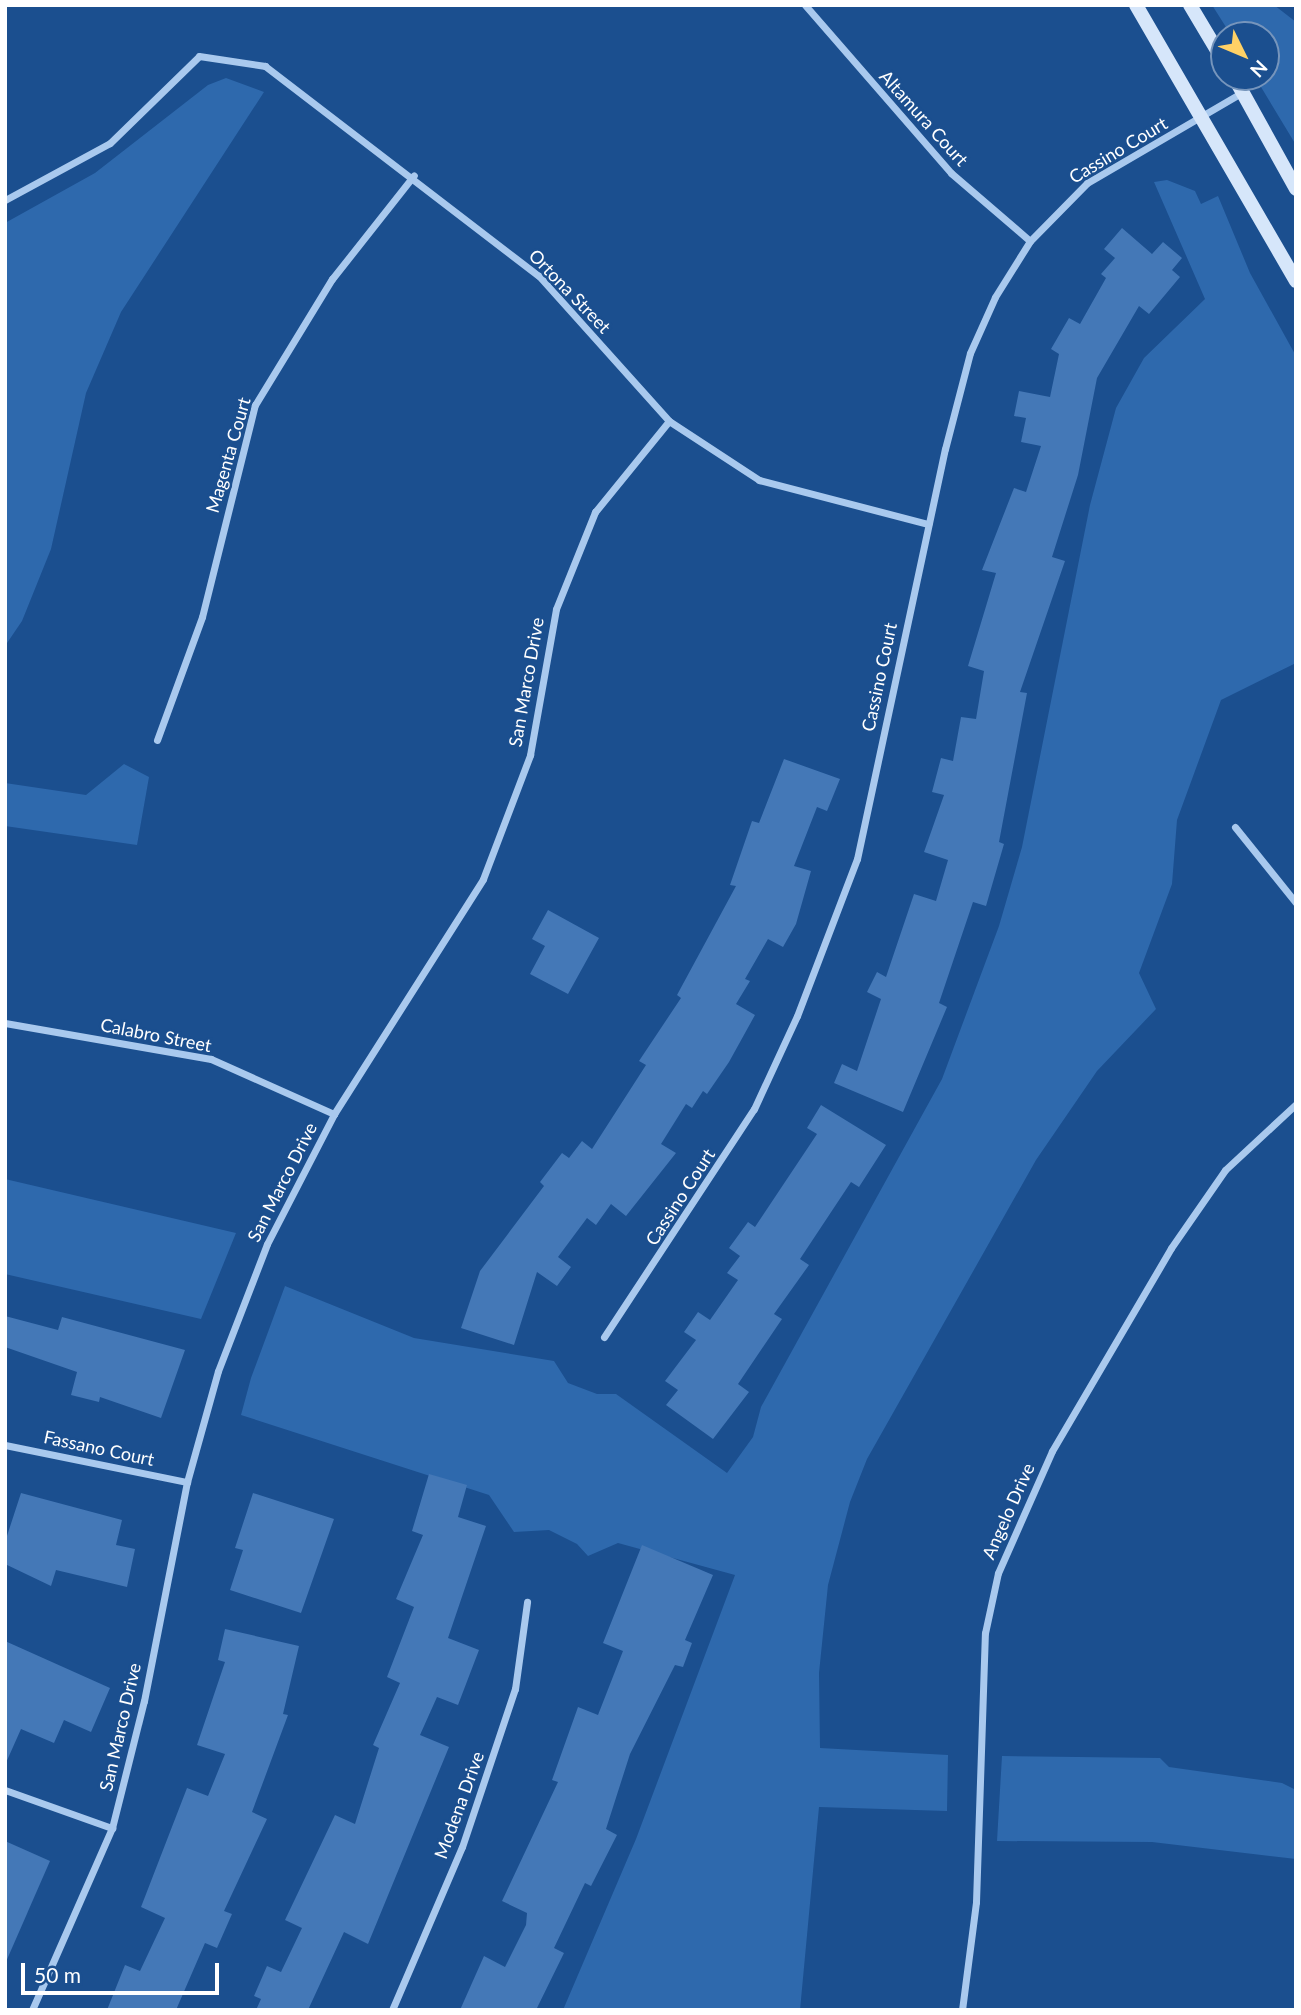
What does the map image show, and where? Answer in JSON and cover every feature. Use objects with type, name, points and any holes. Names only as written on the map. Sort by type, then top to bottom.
[{"type":"main road","points":[[1136,5],[1296,281]]},
{"type":"main road","points":[[1190,5],[1210,39]]},
{"type":"main road","points":[[1243,91],[1296,189]]},
{"type":"street","name":"Altamura Court","points":[[805,5],[951,173],[1030,241]]},
{"type":"street","name":"Ortona Street","points":[[5,200],[110,142],[199,56],[265,66],[338,126],[414,175],[539,276],[669,421],[759,481],[928,524]]},
{"type":"street","name":"Cassino Court","points":[[604,1337],[734,1142],[797,1016],[857,859],[928,524],[970,353],[995,297],[1030,241],[1087,183],[1201,120],[1243,91]]},
{"type":"street","name":"Magenta Court","points":[[157,740],[202,617],[255,405],[332,279],[414,175]]},
{"type":"street","name":"San Marco Drive","points":[[32,2010],[112,1828],[144,1701],[187,1482],[218,1371],[267,1244],[334,1114],[483,879],[530,755],[556,609],[596,512],[669,421]]},
{"type":"street","points":[[1235,827],[1296,903]]},
{"type":"street","name":"Calabro Street","points":[[5,1023],[211,1059],[334,1114]]},
{"type":"street","name":"Angelo Drive","points":[[962,2010],[976,1902],[983,1657],[998,1573],[1052,1451],[1171,1248],[1225,1170],[1296,1104]]},
{"type":"street","name":"Fassano Court","points":[[5,1445],[187,1482]]},
{"type":"street","name":"Modena Drive","points":[[392,2010],[462,1847],[515,1689],[527,1602]]},
{"type":"street","points":[[5,1790],[112,1828]]},
{"type":"shaded area","points":[[1212,5],[1274,5],[1296,22],[1296,145],[1263,91],[1280,91],[1280,21],[1222,21]]},
{"type":"shaded area","points":[[226,78],[264,92],[121,312],[86,393],[51,549],[22,621],[5,646],[5,223],[95,173],[208,85]]},
{"type":"shaded area","points":[[1167,180],[1195,191],[1201,204],[1218,196],[1250,273],[1296,356],[1296,663],[1221,700],[1177,820],[1172,884],[1139,973],[1156,1009],[1097,1071],[1036,1160],[867,1459],[850,1502],[828,1585],[819,1673],[820,1748],[948,1755],[947,1811],[819,1807],[800,2010],[563,2010],[636,1839],[735,1575],[618,1543],[588,1556],[577,1544],[549,1530],[514,1532],[489,1495],[241,1415],[251,1378],[285,1286],[414,1338],[554,1361],[568,1383],[597,1394],[616,1394],[727,1473],[753,1437],[761,1407],[942,1079],[999,926],[1022,847],[1090,505],[1116,408],[1144,358],[1205,299],[1154,182]]},
{"type":"shaded area","points":[[124,764],[149,777],[137,845],[5,826],[5,783],[86,795]]},
{"type":"shaded area","points":[[5,1179],[236,1233],[201,1319],[5,1274]]},
{"type":"shaded area","points":[[1002,1756],[1160,1758],[1169,1767],[1282,1783],[1296,1790],[1296,1859],[1152,1842],[997,1841]]},
{"type":"building","points":[[1122,228],[1152,254],[1163,242],[1182,258],[1172,270],[1180,277],[1149,314],[1139,306],[1097,378],[1078,475],[1052,557],[1065,561],[1020,692],[1027,693],[999,842],[1004,844],[986,906],[973,902],[939,1003],[947,1007],[903,1112],[834,1083],[842,1064],[857,1071],[881,999],[867,992],[877,972],[886,977],[914,894],[936,901],[948,860],[924,852],[944,795],[932,792],[941,758],[953,761],[961,717],[976,719],[984,671],[968,666],[996,573],[982,570],[1014,488],[1026,492],[1041,446],[1021,442],[1026,418],[1014,416],[1019,391],[1050,397],[1059,354],[1051,349],[1069,318],[1080,324],[1106,278],[1101,274],[1115,258],[1104,249]]},
{"type":"building","points":[[784,759],[840,779],[827,811],[817,807],[794,866],[811,871],[796,924],[783,947],[768,939],[745,979],[750,981],[736,1004],[755,1015],[729,1062],[707,1094],[703,1091],[692,1108],[686,1104],[661,1144],[676,1153],[626,1216],[611,1204],[596,1225],[587,1218],[558,1257],[571,1267],[557,1286],[537,1272],[514,1345],[461,1328],[480,1271],[544,1186],[540,1182],[562,1153],[569,1158],[582,1141],[592,1149],[646,1065],[639,1061],[681,998],[677,995],[736,886],[730,885],[752,821],[759,823]]},
{"type":"building","points":[[548,910],[599,938],[568,994],[530,974],[545,946],[532,939]]},
{"type":"building","points":[[821,1105],[886,1145],[859,1187],[851,1182],[800,1259],[809,1265],[774,1314],[782,1319],[738,1384],[749,1392],[713,1439],[666,1405],[678,1390],[665,1381],[696,1340],[684,1332],[698,1312],[710,1320],[738,1280],[727,1273],[740,1256],[729,1248],[748,1222],[755,1227],[817,1134],[807,1128]]},
{"type":"building","points":[[5,1316],[58,1330],[62,1317],[185,1350],[161,1418],[100,1397],[99,1402],[71,1395],[77,1372],[5,1347]]},
{"type":"building","points":[[429,1474],[467,1485],[458,1517],[486,1526],[448,1638],[479,1650],[458,1705],[437,1697],[420,1735],[449,1747],[368,1944],[344,1932],[308,2010],[256,2010],[261,1999],[254,1996],[267,1966],[281,1972],[302,1928],[285,1920],[335,1815],[355,1824],[379,1748],[373,1745],[400,1683],[387,1677],[414,1607],[396,1599],[423,1535],[412,1531]]},
{"type":"building","points":[[21,1493],[122,1520],[116,1545],[135,1549],[127,1587],[56,1570],[51,1586],[5,1564],[5,1542]]},
{"type":"building","points":[[253,1493],[334,1519],[301,1613],[230,1590],[243,1550],[235,1548]]},
{"type":"building","points":[[642,1545],[713,1575],[685,1640],[692,1643],[683,1667],[675,1665],[630,1754],[606,1829],[617,1835],[591,1886],[585,1883],[554,1948],[564,1953],[536,2010],[460,2010],[484,1956],[505,1967],[526,1925],[527,1913],[502,1901],[558,1782],[552,1780],[578,1707],[598,1715],[623,1651],[603,1643]]},
{"type":"building","points":[[225,1629],[299,1646],[283,1714],[288,1715],[252,1812],[267,1819],[224,1911],[232,1914],[217,1948],[205,1943],[176,2010],[107,2010],[125,1965],[140,1971],[165,1918],[141,1907],[187,1788],[208,1796],[225,1754],[197,1745],[225,1662],[218,1660]]},
{"type":"building","points":[[5,1641],[110,1688],[91,1732],[64,1720],[54,1743],[21,1729],[5,1765]]},
{"type":"building","points":[[5,1841],[50,1861],[5,1964]]}]
